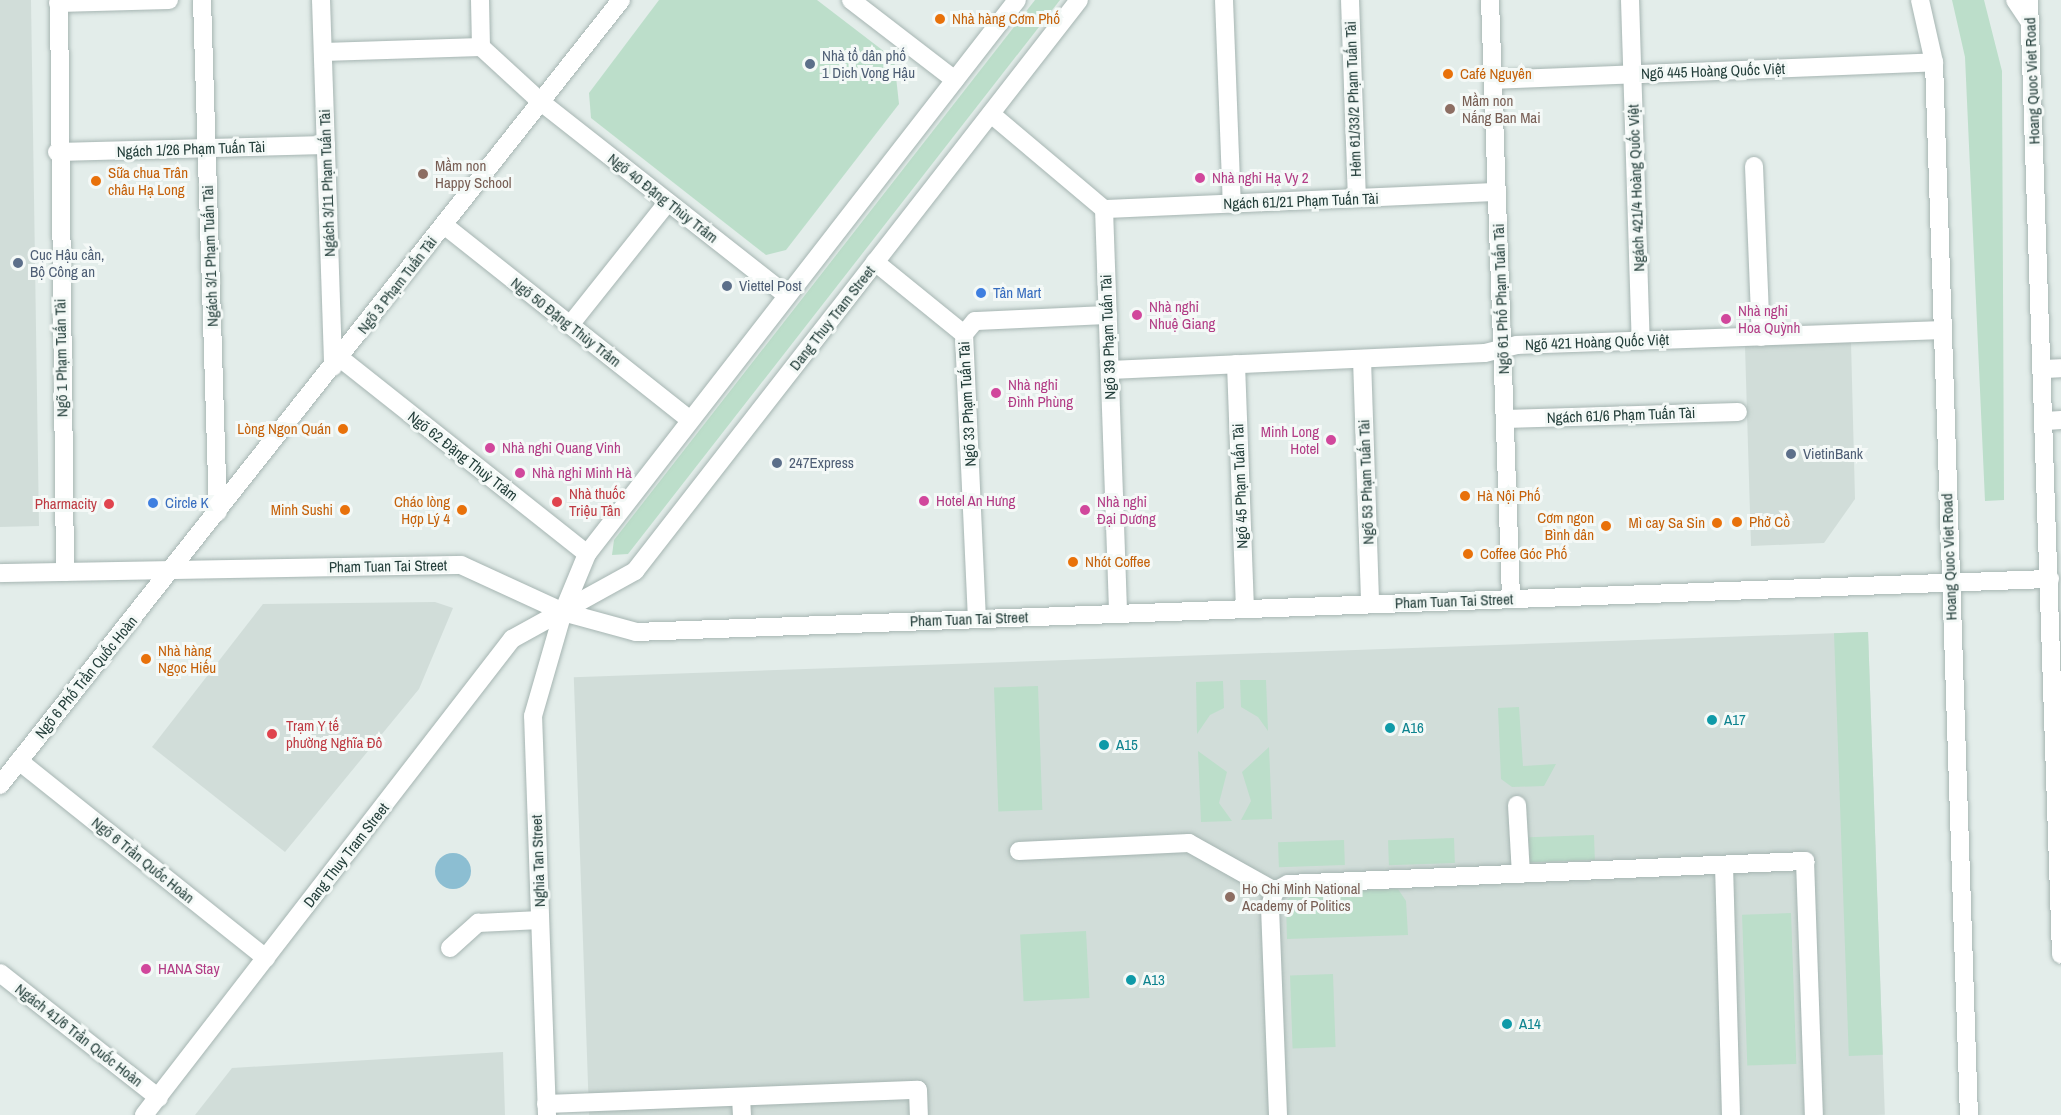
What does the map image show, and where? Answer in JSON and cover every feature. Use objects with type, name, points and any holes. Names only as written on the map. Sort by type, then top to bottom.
[{"type":"street","points":[[58,2],[169,0]]},
{"type":"street","name":"Ngách 3/1 Phạm Tuấn Tài","points":[[202,0],[218,512]]},
{"type":"street","name":"Ngách 3/11 Phạm Tuấn Tài","points":[[321,0],[336,362]]},
{"type":"street","points":[[323,52],[481,46],[480,0]]},
{"type":"street","name":"Ngõ 3 Phạm Tuấn Tài","points":[[172,570],[621,0]]},
{"type":"street","points":[[851,0],[955,80]]},
{"type":"street","points":[[563,612],[587,554],[689,419],[1017,0]]},
{"type":"street","name":"Dang Thuy Tram Street","points":[[144,1115],[512,639],[635,571],[1079,0]]},
{"type":"street","points":[[1224,0],[1232,204]]},
{"type":"street","name":"Hẻm 61/33/2 Phạm Tuấn Tài","points":[[1350,0],[1357,198]]},
{"type":"street","name":"Ngõ 61 Phố Phạm Tuấn Tài","points":[[1490,0],[1511,599]]},
{"type":"street","name":"Ngách 421/4 Hoàng Quốc Việt","points":[[1630,0],[1641,341]]},
{"type":"street","name":"Hoang Quoc Viet Road","points":[[1920,0],[1934,62],[1969,1115]]},
{"type":"street","points":[[2014,0],[2030,22]]},
{"type":"street","name":"Hoang Quoc Viet Road","points":[[2029,0],[2054,420],[2050,579],[2056,621],[2061,954]]},
{"type":"street","name":"Ngõ 1 Phạm Tuấn Tài","points":[[58,2],[57,152],[65,572]]},
{"type":"street","name":"Ngõ 40 Đặng Thùy Trâm","points":[[481,46],[541,102],[786,295]]},
{"type":"street","name":"Ngõ 445 Hoàng Quốc Việt","points":[[1493,80],[1934,62]]},
{"type":"street","points":[[991,114],[1104,209]]},
{"type":"street","name":"Ngách 1/26 Phạm Tuấn Tài","points":[[57,152],[326,145]]},
{"type":"street","points":[[1754,166],[1761,337]]},
{"type":"street","name":"Ngách 61/21 Phạm Tuấn Tài","points":[[1104,209],[1497,192]]},
{"type":"street","points":[[570,325],[668,202]]},
{"type":"street","name":"Ngõ 39 Phạm Tuấn Tài","points":[[1104,209],[1118,614]]},
{"type":"street","name":"Ngõ 50 Đặng Thùy Trâm","points":[[444,225],[689,419]]},
{"type":"street","name":"Ngõ 33 Phạm Tuấn Tài","points":[[875,262],[964,334]]},
{"type":"street","name":"Ngõ 33 Phạm Tuấn Tài","points":[[977,619],[964,334],[975,321],[1108,315]]},
{"type":"street","name":"Ngõ 421 Hoàng Quốc Việt","points":[[1110,370],[1362,359],[1641,341],[1942,330]]},
{"type":"street","name":"Ngõ 53 Phạm Tuấn Tài","points":[[1362,359],[1370,604]]},
{"type":"street","name":"Ngõ 62 Đặng Thuỳ Trâm","points":[[336,362],[587,554]]},
{"type":"street","name":"Ngõ 45 Phạm Tuấn Tài","points":[[1236,364],[1245,609]]},
{"type":"street","name":"Ngách 61/6 Phạm Tuấn Tài","points":[[1505,419],[1738,412]]},
{"type":"street","name":"Pham Tuan Tai Street","points":[[0,573],[461,565],[563,612],[636,632],[2050,579]]},
{"type":"street","name":"Ngõ 6 Phố Trần Quốc Hoàn","points":[[0,785],[172,570]]},
{"type":"street","name":"Nghia Tan Street","points":[[546,1110],[533,716],[563,612]]},
{"type":"street","name":"Ngõ 6 Trần Quốc Hoàn","points":[[19,761],[266,958]]},
{"type":"street","points":[[1517,805],[1521,874]]},
{"type":"street","points":[[1019,851],[1189,843],[1275,891]]},
{"type":"street","points":[[1278,1115],[1270,906],[1275,891],[1288,884],[1805,861],[1814,1115]]},
{"type":"street","points":[[1724,865],[1731,1115]]},
{"type":"street","points":[[450,948],[478,923],[540,920]]},
{"type":"street","name":"Ngách 41/6 Trần Quốc Hoàn","points":[[0,973],[159,1098]]},
{"type":"street","points":[[546,1110],[742,1106],[918,1090],[919,1115]]},
{"type":"shaded area","name":"Cục Hậu cần, Bộ Công an","points":[[0,0],[31,0],[39,526],[0,527]]},
{"type":"shaded area","name":"VietinBank","points":[[1851,342],[1855,499],[1824,543],[1751,546],[1745,346]]},
{"type":"shaded area","name":"Trạm Y tế phường Nghĩa Đô","points":[[435,602],[453,608],[419,689],[285,852],[152,747],[263,604]]},
{"type":"shaded area","name":"Ho Chi Minh National Academy of Politics","points":[[1868,632],[1885,1115],[589,1115],[574,677]]},
{"type":"shaded area","points":[[503,1052],[505,1115],[195,1115],[232,1068]]},
{"type":"green space","points":[[659,0],[817,0],[894,59],[899,104],[786,250],[766,255],[591,118],[589,93]]},
{"type":"green space","points":[[1035,0],[1060,0],[628,554],[612,555],[614,540]]},
{"type":"green space","points":[[1952,0],[1984,0],[2002,71],[2004,500],[1985,501],[1965,57]]},
{"type":"green space","points":[[1868,632],[1883,1055],[1849,1056],[1834,633]]},
{"type":"green space","points":[[1240,680],[1266,680],[1268,731],[1258,717],[1241,707]]},
{"type":"green space","points":[[1223,681],[1224,708],[1210,715],[1197,734],[1196,682]]},
{"type":"green space","points":[[1038,686],[1042,810],[998,811],[994,688]]},
{"type":"green space","points":[[1519,707],[1523,766],[1556,764],[1544,786],[1512,787],[1501,779],[1498,708]]},
{"type":"green space","points":[[1269,747],[1272,819],[1241,820],[1251,801],[1242,772]]},
{"type":"green space","points":[[1198,751],[1227,772],[1219,803],[1232,821],[1201,822]]},
{"type":"green space","points":[[1594,835],[1595,860],[1530,862],[1529,837]]},
{"type":"green space","points":[[1454,838],[1455,863],[1389,865],[1388,840]]},
{"type":"green space","points":[[1344,840],[1345,865],[1279,867],[1278,842]]},
{"type":"green space","points":[[1398,889],[1406,901],[1408,935],[1287,939],[1286,901],[1296,892]]},
{"type":"green space","points":[[1791,913],[1796,1064],[1747,1066],[1742,915]]},
{"type":"green space","points":[[1086,931],[1090,998],[1024,1001],[1020,934]]},
{"type":"green space","points":[[1333,974],[1336,1047],[1293,1048],[1290,976]]},
{"type":"water","points":[[453,853],[466,858],[471,871],[466,884],[453,889],[440,884],[435,871],[440,858]]},
{"type":"place","name":"Nhà hàng Cơm Phố","points":[[940,19]]},
{"type":"place","name":"Nhà tổ dân phố 1 Dịch Vọng Hậu","points":[[810,64]]},
{"type":"place","name":"Café Nguyên","points":[[1448,74]]},
{"type":"place","name":"Mầm non Nắng Ban Mai","points":[[1450,109]]},
{"type":"place","name":"Mầm non Happy School","points":[[423,174]]},
{"type":"place","name":"Nhà nghỉ Hạ Vy 2","points":[[1200,178]]},
{"type":"place","name":"Sữa chua Trân châu Hạ Long","points":[[96,181]]},
{"type":"place","name":"Cục Hậu cần, Bộ Công an","points":[[18,263]]},
{"type":"place","name":"Viettel Post","points":[[727,286]]},
{"type":"place","name":"Tân Mart","points":[[981,293]]},
{"type":"place","name":"Nhà nghỉ Nhuệ Giang","points":[[1137,315]]},
{"type":"place","name":"Nhà nghỉ Hoa Quỳnh","points":[[1726,319]]},
{"type":"place","name":"Nhà nghỉ Đình Phùng","points":[[996,393]]},
{"type":"place","name":"Lòng Ngon Quán","points":[[343,429]]},
{"type":"place","name":"Minh Long Hotel","points":[[1331,440]]},
{"type":"place","name":"Nhà nghỉ Quang Vinh","points":[[490,448]]},
{"type":"place","name":"VietinBank","points":[[1791,454]]},
{"type":"place","name":"247Express","points":[[777,463]]},
{"type":"place","name":"Nhà nghỉ Minh Hà","points":[[520,473]]},
{"type":"place","name":"Hà Nội Phố","points":[[1465,496]]},
{"type":"place","name":"Hotel An Hưng","points":[[924,501]]},
{"type":"place","name":"Nhà thuốc Triệu Tân","points":[[557,502]]},
{"type":"place","name":"Circle K","points":[[153,503]]},
{"type":"place","name":"Pharmacity","points":[[109,504]]},
{"type":"place","name":"Minh Sushi","points":[[345,510]]},
{"type":"place","name":"Cháo lòng Hợp Lý 4","points":[[462,510]]},
{"type":"place","name":"Nhà nghỉ Đại Dương","points":[[1085,510]]},
{"type":"place","name":"Phở Cồ","points":[[1737,522]]},
{"type":"place","name":"Mì cay Sa Sin","points":[[1717,523]]},
{"type":"place","name":"Cơm ngon Bình dân","points":[[1606,526]]},
{"type":"place","name":"Coffee Góc Phố","points":[[1468,554]]},
{"type":"place","name":"Nhót Coffee","points":[[1073,562]]},
{"type":"place","name":"Nhà hàng Ngọc Hiếu","points":[[146,659]]},
{"type":"place","name":"A17","points":[[1712,720]]},
{"type":"place","name":"A16","points":[[1390,728]]},
{"type":"place","name":"Trạm Y tế phường Nghĩa Đô","points":[[272,734]]},
{"type":"place","name":"A15","points":[[1104,745]]},
{"type":"place","name":"Ho Chi Minh National Academy of Politics","points":[[1230,897]]},
{"type":"place","name":"HANA Stay","points":[[146,969]]},
{"type":"place","name":"A13","points":[[1131,980]]},
{"type":"place","name":"A14","points":[[1507,1024]]}]
